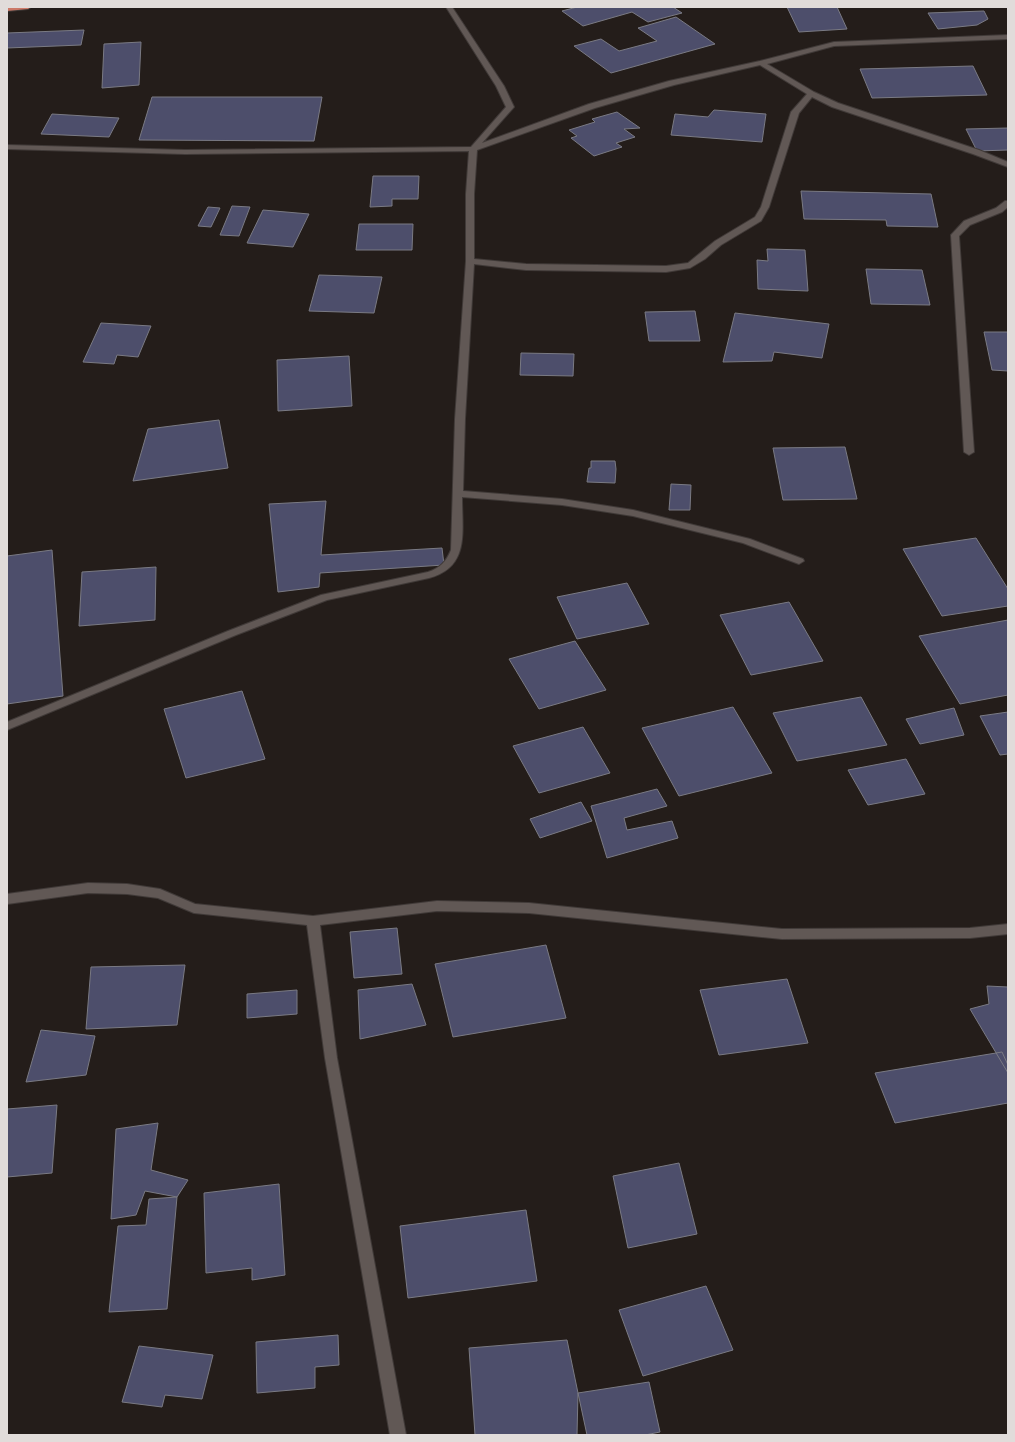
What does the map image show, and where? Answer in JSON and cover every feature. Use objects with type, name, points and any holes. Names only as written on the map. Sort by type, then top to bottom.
[{"type":"highway","points":[[7,9],[28,7]]},
{"type":"street","points":[[7,726],[232,633],[325,597],[441,572],[453,558],[456,550],[460,419],[470,261],[470,194],[473,149],[510,107],[500,86],[450,7]]},
{"type":"street","points":[[7,147],[184,152],[473,149],[592,106],[672,82],[761,63],[834,44],[1008,37]]},
{"type":"street","points":[[761,63],[811,94],[835,105],[976,152],[1008,165]]},
{"type":"street","points":[[470,261],[526,267],[666,269],[690,264],[702,257],[718,243],[758,219],[766,207],[795,112],[811,94]]},
{"type":"street","points":[[969,452],[955,235],[967,223],[999,210],[1008,203]]},
{"type":"street","points":[[458,494],[562,502],[633,513],[746,541],[799,561]]},
{"type":"street","points":[[7,899],[88,888],[127,889],[160,894],[194,908],[313,921],[437,906],[529,908],[782,934],[970,933],[1008,930]]},
{"type":"street","points":[[313,921],[331,1058],[398,1435]]},
{"type":"building","points":[[577,7],[673,7],[682,13],[648,22],[632,12],[583,26],[562,11]]},
{"type":"building","points":[[787,7],[837,7],[847,29],[799,32]]},
{"type":"building","points":[[984,11],[988,19],[977,25],[938,29],[928,13]]},
{"type":"building","points":[[676,17],[715,44],[611,73],[574,46],[601,39],[619,51],[657,41],[638,28]]},
{"type":"building","points":[[84,30],[81,45],[7,48],[7,33]]},
{"type":"building","points":[[141,42],[139,85],[102,88],[104,44]]},
{"type":"building","points":[[973,66],[987,95],[872,98],[860,69]]},
{"type":"building","points":[[152,97],[322,97],[314,141],[139,140]]},
{"type":"building","points":[[714,110],[766,114],[762,142],[671,135],[675,114],[708,117]]},
{"type":"building","points":[[617,112],[640,128],[624,129],[635,137],[616,143],[622,147],[594,156],[571,138],[577,136],[569,130],[595,122],[592,119]]},
{"type":"building","points":[[52,114],[119,118],[109,137],[41,134]]},
{"type":"building","points":[[1008,128],[1008,150],[977,151],[966,129]]},
{"type":"building","points":[[373,176],[419,176],[418,199],[392,199],[392,206],[370,207]]},
{"type":"building","points":[[801,191],[931,194],[938,227],[887,226],[886,220],[804,219]]},
{"type":"building","points":[[232,206],[250,207],[239,236],[220,235]]},
{"type":"building","points":[[208,207],[220,208],[211,227],[198,226]]},
{"type":"building","points":[[263,210],[309,214],[293,247],[247,243]]},
{"type":"building","points":[[359,224],[413,224],[412,250],[356,250]]},
{"type":"building","points":[[767,249],[805,250],[808,291],[758,289],[757,260],[768,261]]},
{"type":"building","points":[[866,269],[922,270],[930,305],[871,304]]},
{"type":"building","points":[[319,275],[382,277],[374,313],[309,311]]},
{"type":"building","points":[[695,311],[700,341],[649,341],[645,312]]},
{"type":"building","points":[[735,313],[829,324],[822,358],[774,352],[772,361],[723,362]]},
{"type":"building","points":[[101,323],[151,326],[138,357],[117,355],[114,364],[83,362]]},
{"type":"building","points":[[984,332],[1008,332],[1008,371],[992,370]]},
{"type":"building","points":[[521,353],[574,354],[573,376],[520,375]]},
{"type":"building","points":[[349,356],[352,406],[278,411],[277,360]]},
{"type":"building","points":[[219,420],[228,468],[133,481],[148,429]]},
{"type":"building","points":[[845,447],[857,499],[783,500],[773,448]]},
{"type":"building","points":[[591,461],[615,461],[615,483],[587,482],[589,468],[591,468]]},
{"type":"building","points":[[671,484],[691,485],[690,510],[669,510]]},
{"type":"building","points":[[326,501],[321,555],[442,548],[444,565],[320,573],[319,587],[278,592],[269,504]]},
{"type":"building","points":[[976,538],[1008,589],[1008,606],[942,616],[903,549]]},
{"type":"building","points":[[52,550],[63,696],[7,704],[7,556]]},
{"type":"building","points":[[156,567],[155,620],[79,626],[82,572]]},
{"type":"building","points":[[627,583],[649,624],[577,639],[557,597]]},
{"type":"building","points":[[789,602],[823,661],[751,675],[720,615]]},
{"type":"building","points":[[1008,620],[1008,695],[960,704],[919,636]]},
{"type":"building","points":[[575,641],[606,690],[539,709],[509,659]]},
{"type":"building","points":[[242,691],[265,759],[186,778],[164,709]]},
{"type":"building","points":[[861,697],[887,745],[797,761],[773,713]]},
{"type":"building","points":[[733,707],[772,773],[679,796],[642,728]]},
{"type":"building","points":[[954,708],[964,735],[920,744],[906,719]]},
{"type":"building","points":[[1008,712],[1008,754],[1000,755],[980,716]]},
{"type":"building","points":[[583,727],[610,773],[539,793],[513,746]]},
{"type":"building","points":[[906,759],[925,794],[868,805],[848,770]]},
{"type":"building","points":[[657,789],[667,806],[624,818],[627,830],[672,821],[678,838],[607,858],[591,806]]},
{"type":"building","points":[[581,802],[592,821],[540,838],[530,819]]},
{"type":"building","points":[[397,928],[402,974],[354,978],[350,932]]},
{"type":"building","points":[[546,945],[566,1018],[453,1037],[435,964]]},
{"type":"building","points":[[185,965],[177,1025],[86,1029],[91,967]]},
{"type":"building","points":[[787,979],[808,1043],[719,1055],[700,990]]},
{"type":"building","points":[[412,984],[426,1025],[360,1039],[358,990]]},
{"type":"building","points":[[987,986],[1008,987],[1008,1073],[970,1009],[989,1004]]},
{"type":"building","points":[[297,990],[297,1014],[247,1018],[247,994]]},
{"type":"building","points":[[41,1030],[95,1036],[86,1075],[26,1082]]},
{"type":"building","points":[[1002,1052],[1008,1065],[1008,1103],[895,1123],[875,1073]]},
{"type":"building","points":[[57,1105],[52,1173],[7,1177],[7,1109]]},
{"type":"building","points":[[158,1123],[151,1170],[188,1180],[177,1197],[145,1191],[136,1215],[111,1219],[116,1129]]},
{"type":"building","points":[[679,1163],[697,1234],[628,1248],[613,1176]]},
{"type":"building","points":[[279,1184],[285,1275],[252,1280],[252,1268],[206,1273],[204,1193]]},
{"type":"building","points":[[177,1197],[167,1309],[109,1312],[118,1226],[146,1225],[149,1199]]},
{"type":"building","points":[[526,1210],[537,1281],[408,1298],[400,1226]]},
{"type":"building","points":[[706,1286],[733,1350],[643,1376],[619,1310]]},
{"type":"building","points":[[338,1335],[339,1365],[315,1367],[315,1388],[257,1393],[256,1342]]},
{"type":"building","points":[[567,1340],[578,1393],[577,1435],[475,1435],[469,1348]]},
{"type":"building","points":[[139,1346],[213,1355],[202,1399],[165,1395],[162,1407],[122,1402]]},
{"type":"building","points":[[649,1382],[660,1432],[645,1435],[587,1435],[578,1393]]}]
